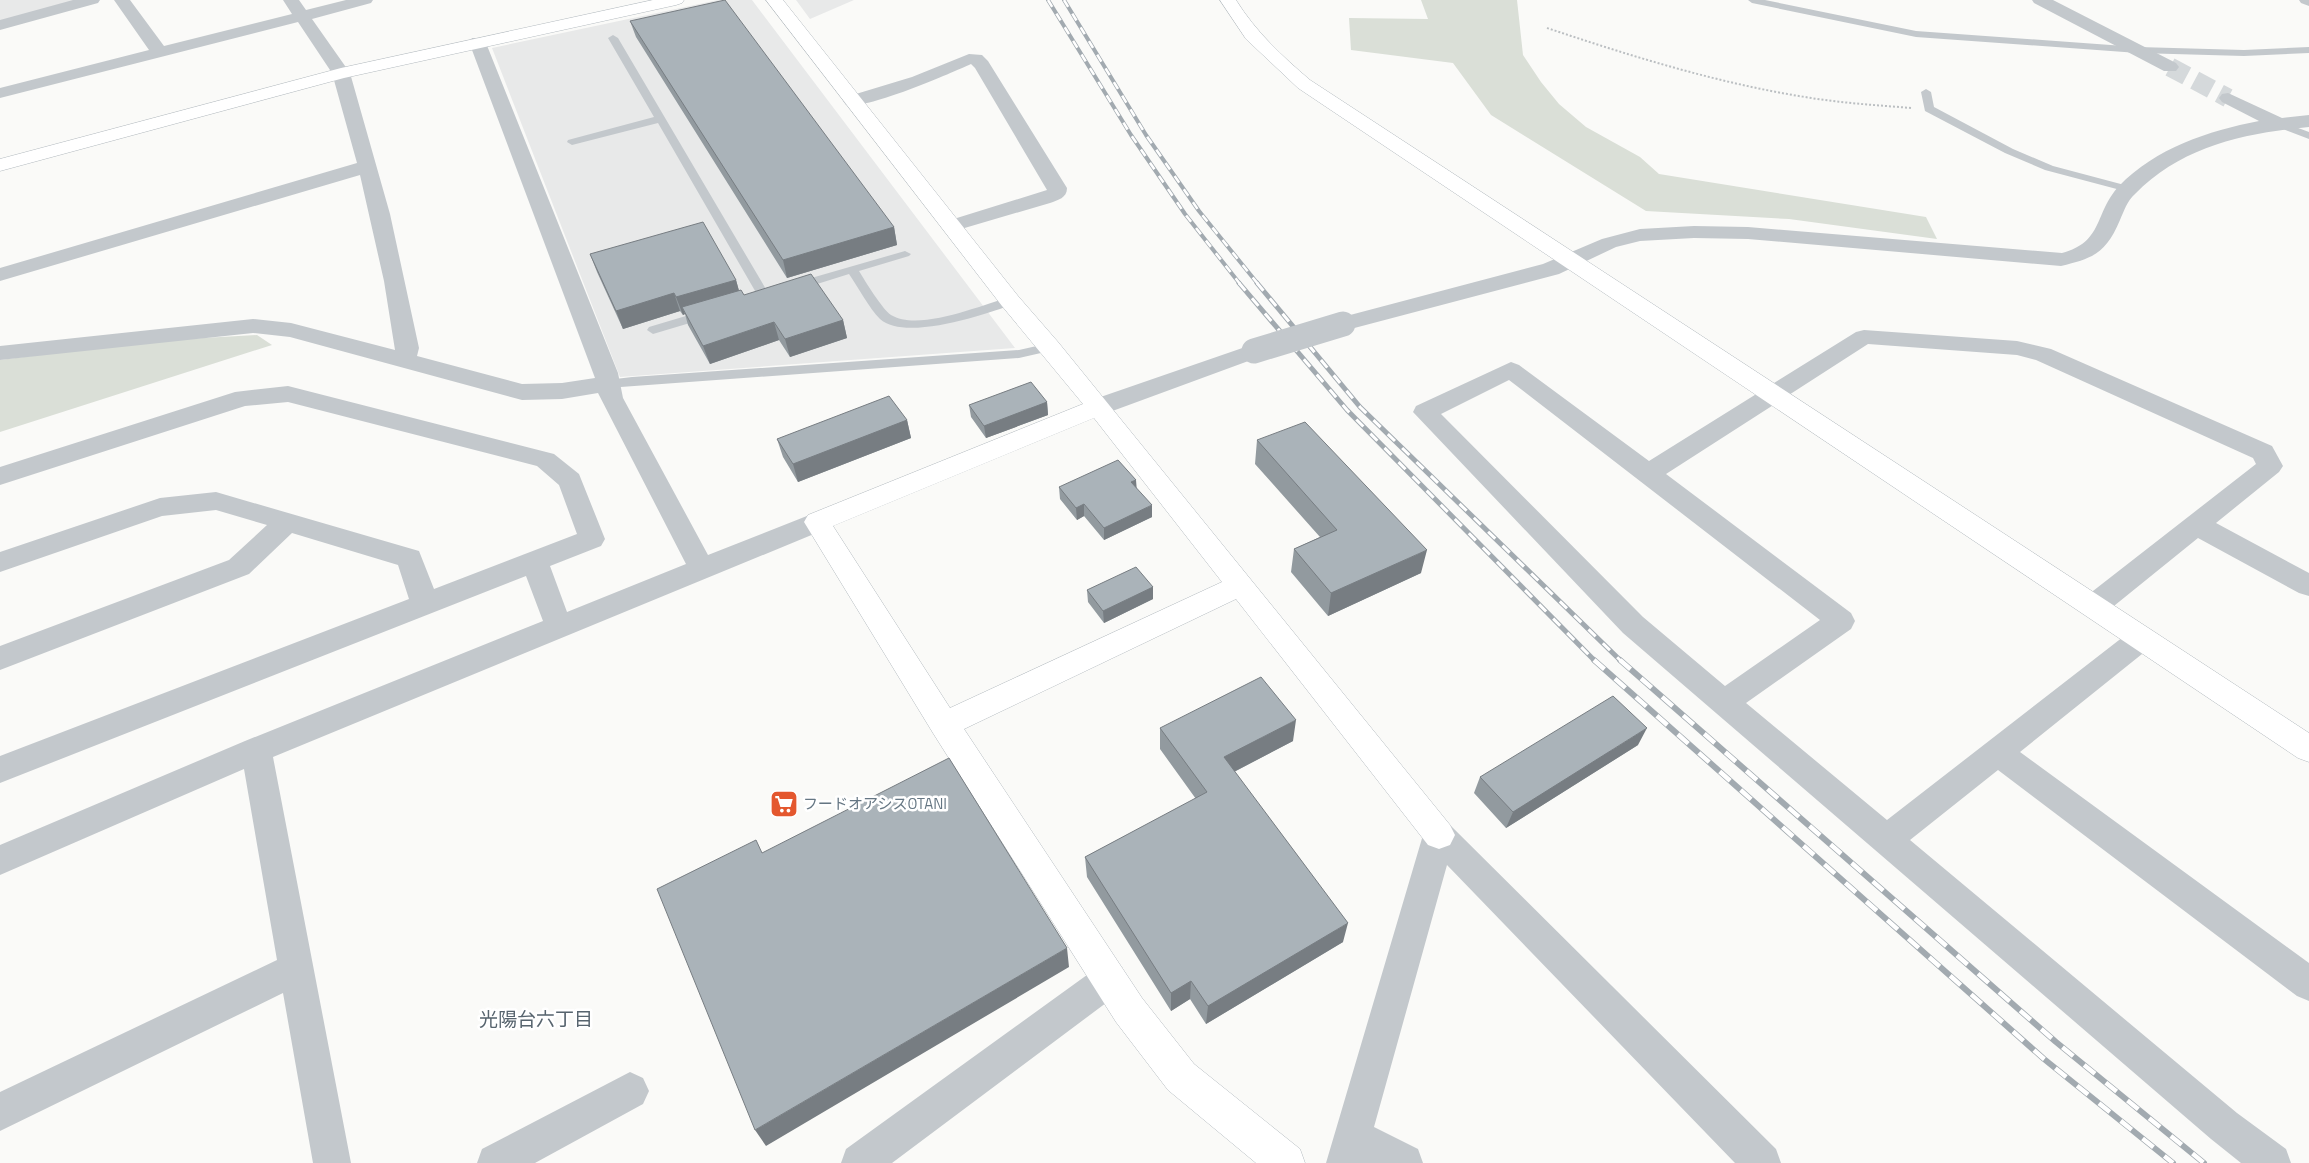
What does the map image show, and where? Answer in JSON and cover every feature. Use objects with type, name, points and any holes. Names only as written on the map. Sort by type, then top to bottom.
[{"type":"street","points":[[0,25],[92,0]]},
{"type":"street","points":[[122,0],[155,44],[159,53]]},
{"type":"street","points":[[291,0],[340,73],[368,166],[405,334],[407,348],[404,360]]},
{"type":"street","points":[[0,93],[365,0]]},
{"type":"street","points":[[0,166],[340,73],[676,0]]},
{"type":"street","points":[[774,0],[1010,301],[1050,347],[1439,835],[1762,1163]]},
{"type":"street","points":[[1228,0],[1236,16],[1266,53],[1304,84],[1771,395],[2309,749]]},
{"type":"street","points":[[2040,0],[2170,66]]},
{"type":"street","points":[[478,42],[606,373],[611,398],[702,569]]},
{"type":"street","points":[[852,100],[918,81],[968,59],[976,59],[982,65],[1057,188],[1057,192],[1043,199],[951,226]]},
{"type":"street","points":[[2228,98],[2279,124]]},
{"type":"street","points":[[0,860],[256,750],[1098,407],[1254,351],[1343,324],[1551,269],[1609,243],[1640,235],[1694,232],[1748,233],[2062,260],[2084,253],[2096,245],[2118,200],[2128,189],[2168,159],[2200,141],[2251,127],[2309,121]]},
{"type":"street","points":[[0,275],[368,166]]},
{"type":"street","points":[[0,352],[253,326],[292,330],[522,392],[562,391],[607,384]]},
{"type":"street","points":[[1648,473],[1864,337],[2017,348],[2043,354],[2263,452],[2270,466],[2094,606]]},
{"type":"street","points":[[1724,702],[1841,621],[1511,370],[1425,412],[1633,625],[2224,1126],[2272,1163]]},
{"type":"street","points":[[0,476],[242,398],[288,394],[545,460],[570,480],[592,538],[0,770]]},
{"type":"street","points":[[0,562],[160,507],[216,501],[409,558],[425,604]]},
{"type":"street","points":[[0,658],[239,567],[287,522]]},
{"type":"street","points":[[817,522],[944,724],[1129,1010],[1181,1076],[1286,1163]]},
{"type":"street","points":[[2197,525],[2309,586]]},
{"type":"street","points":[[534,562],[559,627]]},
{"type":"street","points":[[944,724],[1241,585]]},
{"type":"street","points":[[1886,840],[2142,638]]},
{"type":"street","points":[[256,750],[332,1163]]},
{"type":"street","points":[[1996,752],[2309,984]]},
{"type":"street","points":[[1404,1163],[1349,1149],[1439,835]]},
{"type":"street","points":[[0,1112],[296,969]]},
{"type":"street","points":[[860,1163],[1110,979]]},
{"type":"street","points":[[496,1163],[630,1092]]},
{"type":"lane","points":[[1752,0],[1916,34],[2138,50],[2252,53],[2309,50]]},
{"type":"lane","points":[[1916,34],[1918,44]]},
{"type":"lane","points":[[613,38],[763,297]]},
{"type":"lane","points":[[1926,92],[1929,109],[2009,151],[2050,168],[2128,189]]},
{"type":"lane","points":[[572,142],[660,119]]},
{"type":"lane","points":[[2279,124],[2309,136]]},
{"type":"lane","points":[[790,288],[905,254]]},
{"type":"lane","points":[[852,270],[885,317],[891,321],[903,323],[947,320],[973,314],[1010,301]]},
{"type":"lane","points":[[653,330],[717,310]]},
{"type":"lane","points":[[607,384],[632,380],[1019,354],[1050,347]]},
{"type":"path","points":[[1547,28],[1704,76],[1774,92],[1843,103],[1929,109]]},
{"type":"shaded area","points":[[0,0],[82,0],[0,22]]},
{"type":"shaded area","points":[[718,0],[752,0],[1015,348],[620,377],[492,48]]},
{"type":"shaded area","points":[[796,0],[854,0],[810,19]]},
{"type":"shaded area","points":[[1421,0],[1517,0],[1523,55],[1541,82],[1559,104],[1586,127],[1640,157],[1659,174],[1926,217],[1937,239],[1789,219],[1646,211],[1491,115],[1453,63],[1351,50],[1349,18],[1428,19]]},
{"type":"shaded area","points":[[257,335],[272,345],[0,432],[0,360],[150,341]]},
{"type":"building","points":[[725,0],[894,227],[783,260],[630,21]]},
{"type":"building","points":[[703,222],[736,280],[676,297],[674,293],[616,311],[590,254]]},
{"type":"building","points":[[811,274],[843,320],[785,339],[774,322],[703,346],[682,307],[741,290],[744,295]]},
{"type":"building","points":[[1031,382],[1047,402],[984,426],[969,405]]},
{"type":"building","points":[[889,396],[907,420],[793,464],[777,439]]},
{"type":"building","points":[[1305,422],[1427,550],[1331,593],[1294,549],[1337,530],[1257,440]]},
{"type":"building","points":[[1118,460],[1136,480],[1131,482],[1152,505],[1104,528],[1084,504],[1076,508],[1059,487]]},
{"type":"building","points":[[1136,567],[1153,587],[1103,611],[1087,590]]},
{"type":"building","points":[[1261,677],[1296,720],[1224,757],[1348,923],[1208,1006],[1191,981],[1171,993],[1085,857],[1207,792],[1160,728]]},
{"type":"building","points":[[1613,696],[1647,728],[1513,812],[1480,777]]},
{"type":"building","points":[[949,758],[1067,948],[755,1130],[657,889],[756,840],[762,853]]},
{"type":"tunnel","points":[[2170,67],[2228,98]]},
{"type":"railway","points":[[1048,0],[1131,135],[1185,214],[1240,284]]},
{"type":"railway","points":[[1064,0],[1146,135],[1199,211],[1258,284]]},
{"type":"railway","points":[[1239,283],[1347,410],[1594,660]]},
{"type":"railway","points":[[1257,283],[1360,407],[1621,661]]},
{"type":"railway","points":[[1594,660],[2044,1059],[2173,1163]]},
{"type":"railway","points":[[1620,660],[2056,1042],[2204,1163]]},
{"type":"place","name":"フードオアシスOTANI","points":[[784,804]]},
{"type":"district","name":"光陽台六丁目","points":[[536,1019]]}]
